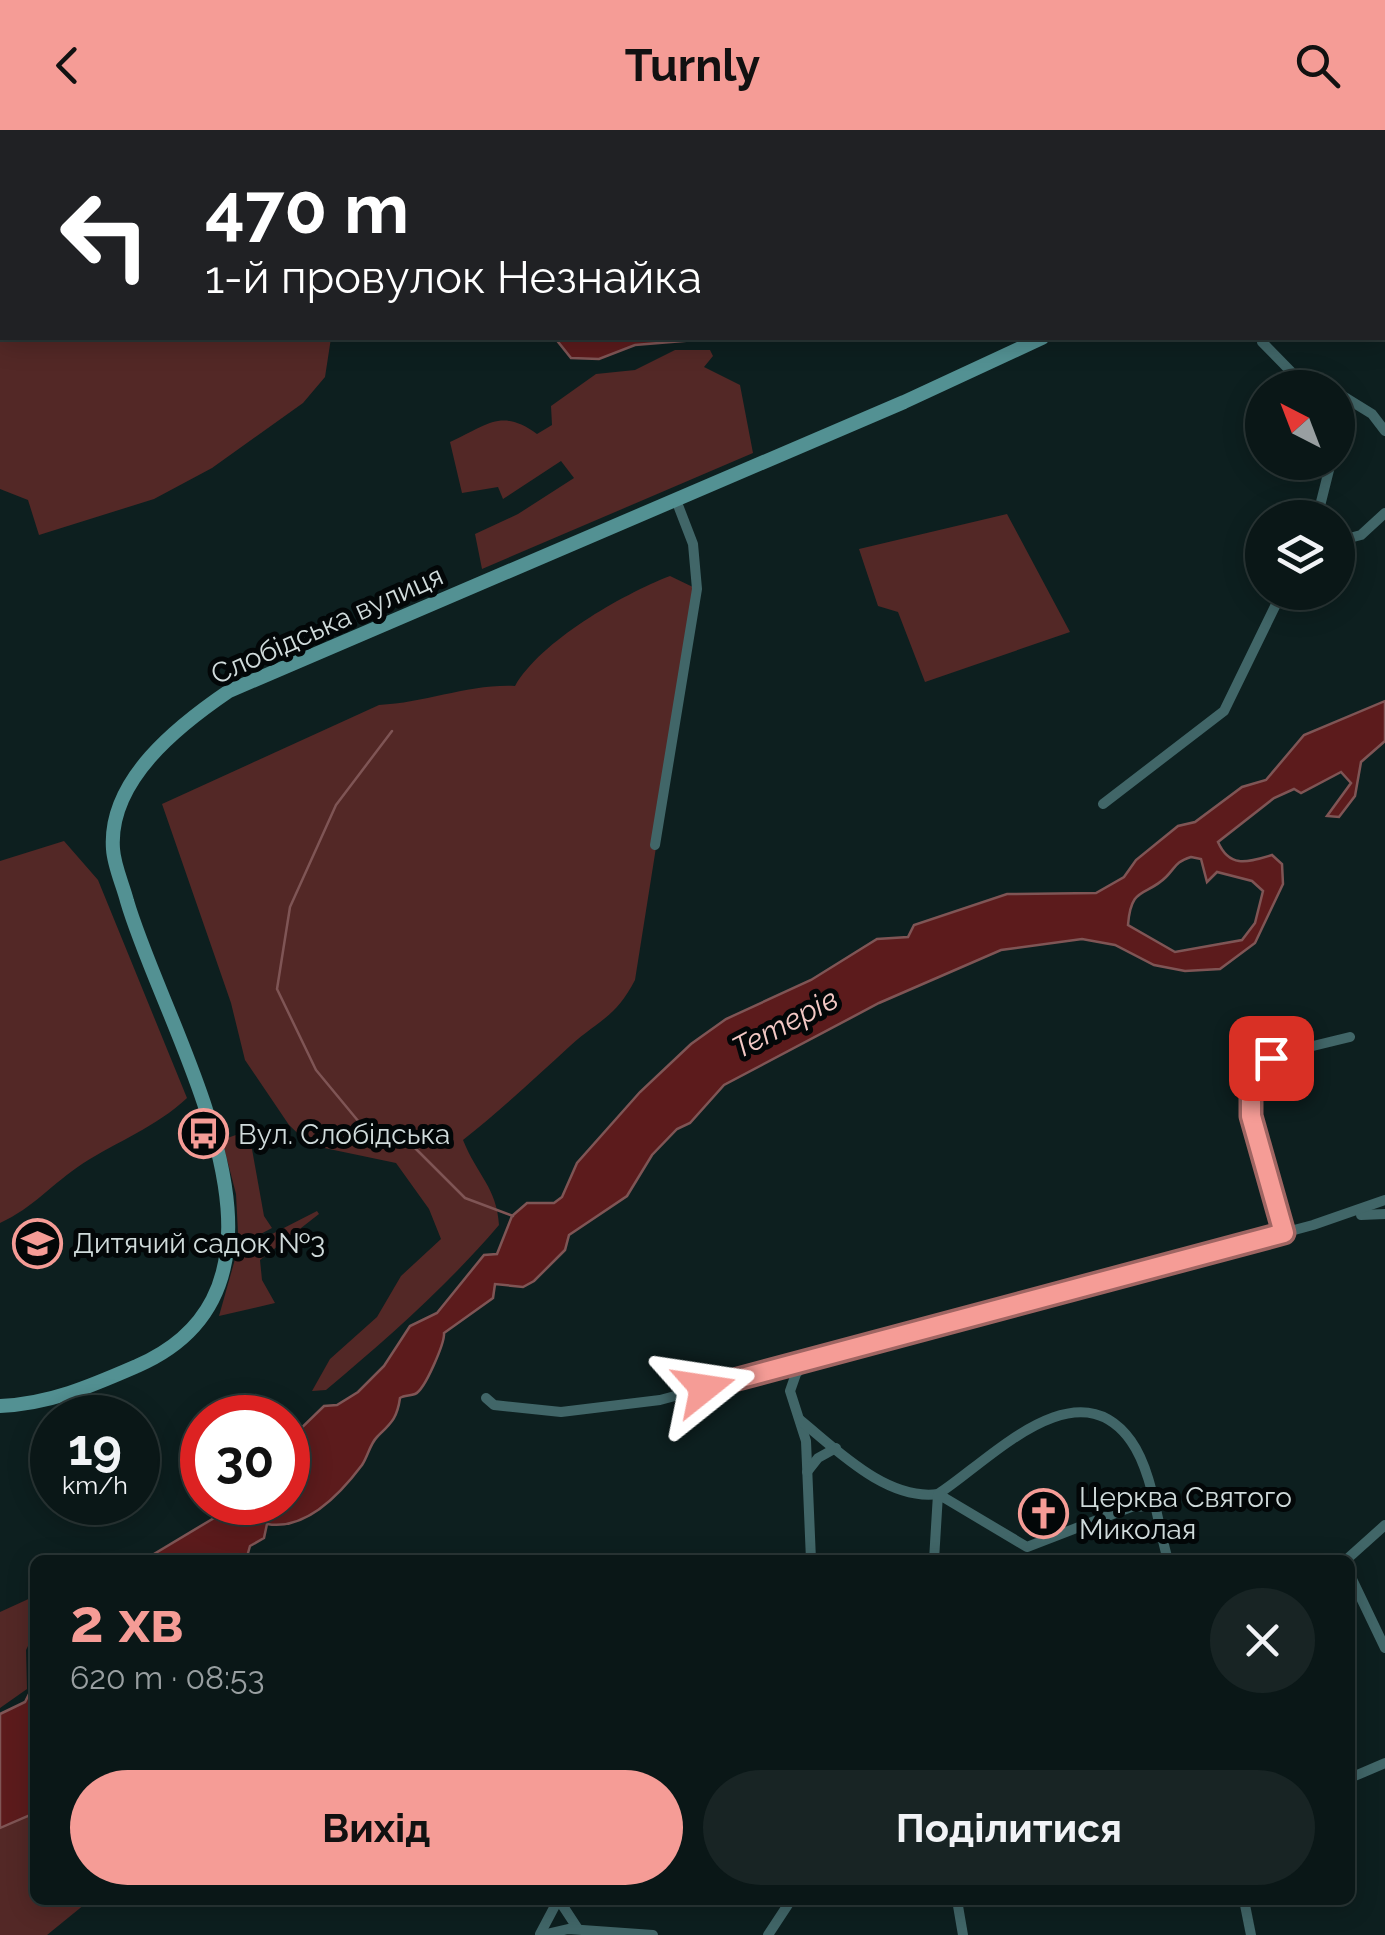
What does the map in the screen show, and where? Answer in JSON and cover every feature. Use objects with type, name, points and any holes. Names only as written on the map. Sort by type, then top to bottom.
[{"type":"street","points":[[952,380],[1013,340]]},
{"type":"street","name":"Слобідська вулиця","points":[[0,1406],[32,1405],[68,1395],[180,1343],[201,1323],[212,1301],[228,1244],[228,1196],[219,1152],[138,937],[113,850],[118,818],[130,790],[160,746],[184,721],[229,692],[1038,340]]},
{"type":"street","points":[[1258,340],[1289,370]]},
{"type":"street","points":[[1355,404],[1372,414],[1385,431]]},
{"type":"street","points":[[655,844],[697,589],[693,544],[676,500]]},
{"type":"street","points":[[1355,536],[1385,514]]},
{"type":"street","points":[[1103,804],[1224,711],[1273,610]]},
{"type":"street","points":[[1284,1233],[1251,1116],[1251,1075],[1280,1054],[1350,1037]]},
{"type":"street","points":[[486,1398],[494,1405],[561,1412],[632,1406],[1350,1215],[1385,1200]]},
{"type":"street","points":[[1350,1215],[1385,1214]]},
{"type":"street","points":[[811,1555],[807,1473],[791,1382],[812,1359]]},
{"type":"street","points":[[934,1555],[938,1494],[1019,1432],[1077,1412],[1110,1422],[1132,1442],[1167,1555]]},
{"type":"street","points":[[800,1420],[906,1492],[938,1494],[1027,1547],[1131,1508],[1152,1506]]},
{"type":"street","points":[[807,1473],[818,1458],[836,1448]]},
{"type":"street","points":[[1352,1555],[1385,1525]]},
{"type":"street","points":[[1355,1585],[1385,1648]]},
{"type":"street","points":[[1355,1776],[1385,1762]]},
{"type":"street","points":[[540,1935],[555,1905]]},
{"type":"street","points":[[561,1905],[578,1929]]},
{"type":"street","points":[[768,1935],[788,1905]]},
{"type":"street","points":[[958,1905],[963,1935]]},
{"type":"street","points":[[1245,1905],[1252,1935]]},
{"type":"street","points":[[540,1935],[578,1929],[653,1935]]},
{"type":"shaded area","points":[[0,340],[331,340],[325,377],[303,403],[212,468],[154,499],[39,535],[28,500],[0,489]]},
{"type":"shaded area","points":[[675,350],[710,350],[713,356],[704,367],[740,385],[753,453],[482,569],[475,534],[518,514],[574,478],[561,461],[503,499],[498,487],[462,493],[450,442],[485,425],[504,421],[537,434],[552,425],[551,406],[596,374],[635,370]]},
{"type":"shaded area","points":[[1007,514],[1070,632],[925,682],[898,612],[878,606],[859,549]]},
{"type":"shaded area","points":[[670,576],[697,589],[635,980],[614,1010],[463,1140],[490,1191],[499,1225],[394,1331],[326,1390],[312,1391],[330,1359],[377,1317],[401,1276],[441,1239],[429,1209],[396,1163],[310,1145],[289,1125],[245,1060],[231,1003],[162,804],[379,705],[515,686],[543,652],[584,621]]},
{"type":"shaded area","points":[[64,841],[98,880],[187,1098],[150,1126],[82,1164],[0,1223],[0,861]]},
{"type":"shaded area","points":[[244,1132],[250,1138],[264,1216],[272,1228],[249,1240],[238,1233],[236,1194],[222,1140]]},
{"type":"shaded area","points":[[317,1211],[319,1214],[260,1260],[262,1280],[275,1303],[219,1316],[237,1252]]},
{"type":"shaded area","points":[[30,1598],[27,1689],[0,1708],[0,1612]]},
{"type":"shaded area","points":[[30,1815],[30,1905],[84,1905],[47,1935],[0,1935],[0,1828]]},
{"type":"water","points":[[557,340],[696,340],[635,345],[599,359],[571,358]]},
{"type":"water","name":"Тетерів","points":[[1385,701],[1385,741],[1361,762],[1355,796],[1339,817],[1327,816],[1351,783],[1341,772],[1301,793],[1294,789],[1274,798],[1218,842],[1234,860],[1272,855],[1282,864],[1283,884],[1255,943],[1220,969],[1185,971],[1154,965],[1115,945],[1082,939],[1001,950],[879,1003],[724,1085],[690,1123],[677,1129],[652,1155],[627,1196],[569,1235],[565,1250],[534,1281],[523,1287],[495,1284],[493,1298],[444,1333],[438,1355],[419,1391],[400,1398],[395,1416],[375,1440],[362,1465],[344,1487],[310,1515],[310,1420],[324,1406],[337,1405],[358,1392],[384,1366],[410,1326],[437,1313],[484,1255],[497,1254],[512,1216],[527,1203],[554,1203],[562,1197],[577,1163],[640,1092],[691,1044],[726,1019],[811,980],[877,939],[908,937],[914,925],[1007,894],[1096,893],[1124,877],[1136,860],[1178,826],[1195,822],[1242,787],[1266,780],[1304,735]],"holes":[[[1191,857],[1201,859],[1207,882],[1217,872],[1252,881],[1263,891],[1255,923],[1242,940],[1175,952],[1128,925],[1136,898],[1182,861]]]},
{"type":"water","points":[[202,1525],[267,1525],[264,1538],[250,1546],[247,1555],[152,1555]]},
{"type":"water","points":[[30,1692],[30,1815],[0,1828],[0,1714],[25,1702]]},
{"type":"waterway","points":[[392,731],[336,805],[290,907],[277,989],[316,1070],[359,1122],[415,1148],[465,1198],[513,1216]]},
{"type":"place","name":"Вул. Слобідська","points":[[203,1134]]},
{"type":"place","name":"Дитячий садок №3","points":[[38,1243]]},
{"type":"place","name":"Церква Святого Миколая","points":[[1044,1513]]},
{"type":"route","points":[[704,1388],[1284,1233],[1248,1102],[1251,1075],[1271,1058]]}]
